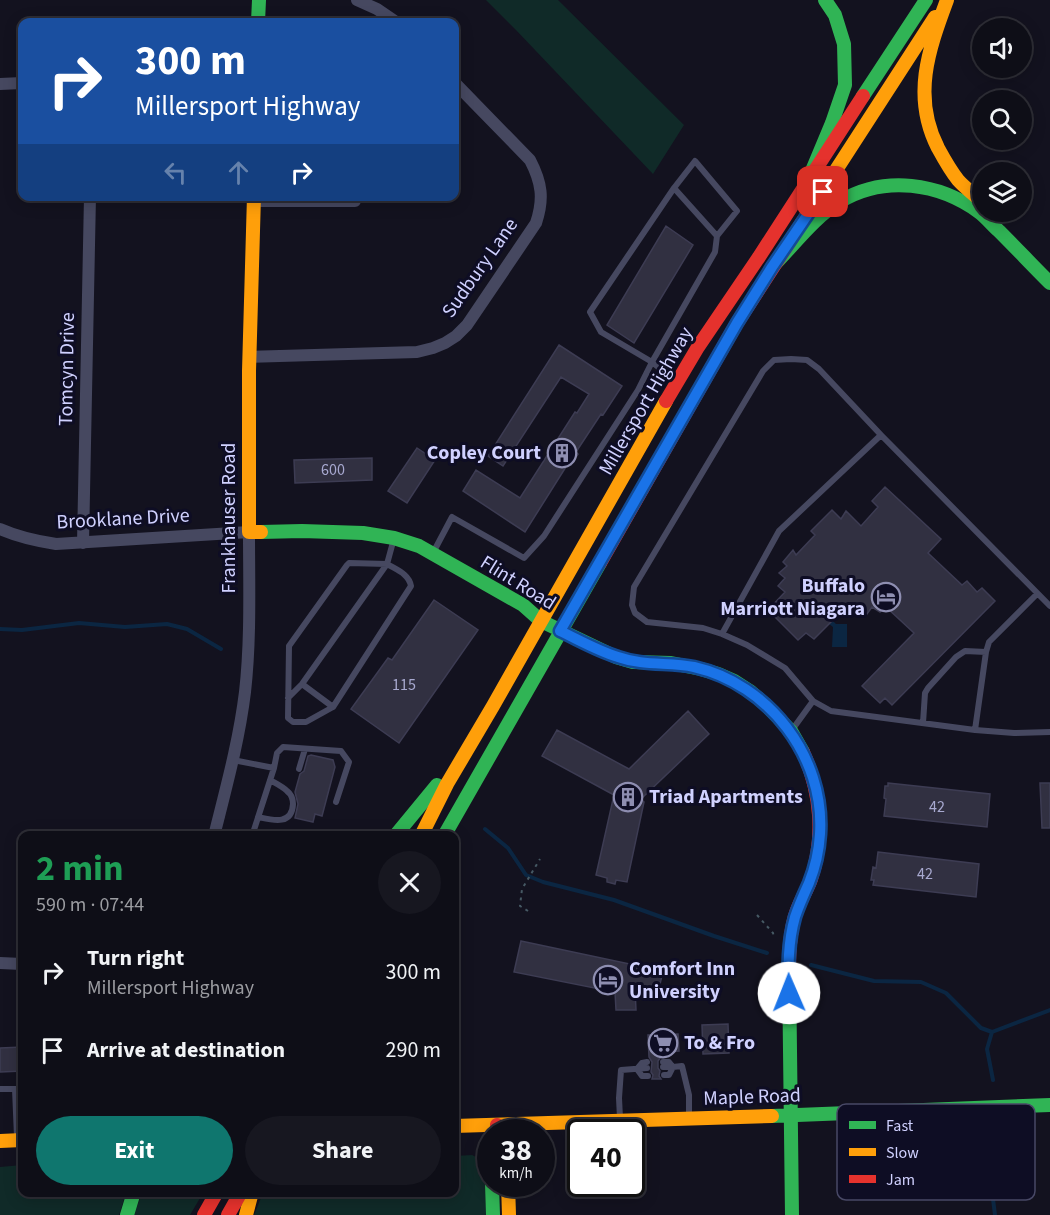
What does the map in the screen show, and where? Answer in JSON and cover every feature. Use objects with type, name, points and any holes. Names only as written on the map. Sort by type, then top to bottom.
[{"type":"main road","points":[[258,18],[259,0]]},
{"type":"main road","points":[[809,178],[845,85],[844,44],[835,15],[825,0]]},
{"type":"main road","name":"Millersport Highway","points":[[424,831],[447,784],[698,347],[927,0]]},
{"type":"main road","points":[[946,0],[925,67],[924,113],[938,148],[956,177],[972,192]]},
{"type":"main road","name":"Millersport Highway","points":[[447,831],[737,323],[946,0]]},
{"type":"main road","points":[[772,267],[821,216],[842,201],[861,191],[904,184],[934,189],[959,199],[980,213],[1050,283]]},
{"type":"main road","name":"Frankhauser Road","points":[[249,532],[249,357],[254,201]]},
{"type":"main road","points":[[1003,222],[1050,266]]},
{"type":"main road","name":"Flint Road","points":[[249,532],[339,531],[394,538],[419,546],[523,605],[540,621],[616,657],[646,663],[671,663],[693,667],[734,681],[766,705],[791,732],[809,766],[818,800],[820,822],[814,868],[796,914],[789,946],[792,1215]]},
{"type":"main road","points":[[399,831],[466,751]]},
{"type":"main road","name":"Maple Road","points":[[1035,1105],[1050,1104]]},
{"type":"main road","name":"Maple Road","points":[[645,1120],[837,1113]]},
{"type":"main road","name":"Maple Road","points":[[459,1126],[477,1128]]},
{"type":"main road","points":[[0,1141],[18,1140]]},
{"type":"main road","points":[[127,1215],[132,1197]]},
{"type":"main road","points":[[204,1215],[214,1197]]},
{"type":"main road","points":[[228,1215],[238,1197]]},
{"type":"main road","points":[[246,1215],[251,1197]]},
{"type":"main road","points":[[492,1197],[493,1215]]},
{"type":"main road","points":[[508,1197],[509,1215]]},
{"type":"street","points":[[357,0],[390,18]]},
{"type":"street","points":[[0,84],[18,83]]},
{"type":"street","name":"Sudbury Lane","points":[[249,357],[417,352],[445,343],[456,336],[472,319],[536,223],[542,198],[538,178],[530,160],[459,87]]},
{"type":"street","name":"Tomcyn Drive","points":[[83,543],[90,201]]},
{"type":"street","name":"Brooklane Drive","points":[[0,529],[32,540],[56,544],[249,532]]},
{"type":"street","name":"Frankhauser Road","points":[[215,831],[243,706],[248,655],[249,532]]},
{"type":"street","points":[[0,963],[18,964]]},
{"type":"lane","points":[[433,554],[453,517],[524,558],[544,536],[638,390],[652,362],[715,252],[717,236],[737,211],[695,161],[674,188],[591,312],[601,332],[652,362],[677,382]]},
{"type":"lane","points":[[674,188],[717,236]]},
{"type":"lane","points":[[1050,606],[819,369],[807,360],[791,359],[774,360],[763,371],[634,587],[632,595],[635,613],[647,622],[692,626],[722,634],[747,645],[785,668],[813,701],[831,711],[975,730],[1014,733],[1050,732]]},
{"type":"lane","points":[[722,634],[779,531],[881,435]]},
{"type":"lane","points":[[288,698],[302,684],[387,564],[394,538]]},
{"type":"lane","points":[[349,563],[387,564],[407,576],[411,586],[333,707],[306,722],[293,722],[288,718],[290,646],[349,563]]},
{"type":"lane","points":[[975,730],[989,642],[1037,594]]},
{"type":"lane","points":[[923,723],[925,693],[928,688],[956,657],[965,651],[986,652]]},
{"type":"lane","points":[[302,684],[333,707]]},
{"type":"lane","points":[[791,732],[813,701]]},
{"type":"lane","points":[[254,831],[277,753],[283,747],[341,752],[349,762],[336,802]]},
{"type":"lane","points":[[299,769],[305,749]]},
{"type":"lane","points":[[232,760],[274,768]]},
{"type":"lane","points":[[258,817],[277,820],[285,819],[291,814],[292,798],[288,791],[270,780]]},
{"type":"lane","points":[[663,1064],[669,1062],[672,1067]]},
{"type":"lane","points":[[637,1070],[642,1063],[647,1065]]},
{"type":"lane","points":[[672,1067],[682,1066],[688,1095],[689,1119]]},
{"type":"lane","points":[[664,1075],[669,1075],[672,1067]]},
{"type":"lane","points":[[620,1119],[621,1070],[637,1070]]},
{"type":"lane","points":[[637,1070],[642,1076],[648,1076]]},
{"type":"lane","points":[[0,1089],[15,1089],[18,1120]]},
{"type":"path","points":[[528,911],[520,906],[522,889],[540,859]]},
{"type":"path","points":[[757,915],[773,933],[775,941]]},
{"type":"green space","points":[[486,0],[558,0],[684,125],[653,174],[516,30]]},
{"type":"green space","points":[[472,1155],[477,1158],[477,1197],[486,1197],[486,1215],[254,1215],[261,1197],[459,1197],[459,1156]]},
{"type":"green space","points":[[18,1165],[18,1197],[125,1197],[119,1215],[0,1215],[0,1167]]},
{"type":"green space","points":[[141,1197],[201,1197],[190,1215],[134,1215]]},
{"type":"water","points":[[833,621],[836,624],[847,624],[847,647],[832,647],[833,627],[829,624]]},
{"type":"building","points":[[666,226],[693,245],[634,343],[607,325]]},
{"type":"building","points":[[559,345],[622,386],[576,452],[578,454],[571,465],[569,462],[525,532],[463,491],[476,470],[520,498],[575,412],[577,413],[589,394],[561,377],[503,466],[488,456]]},
{"type":"building","points":[[417,448],[435,460],[407,503],[388,491]]},
{"type":"building","points":[[372,458],[372,480],[295,483],[294,460]]},
{"type":"building","name":"Buffalo Marriott Niagara","points":[[885,487],[941,539],[928,553],[962,585],[967,581],[977,592],[982,588],[995,601],[892,705],[885,698],[880,703],[862,686],[914,633],[886,607],[880,612],[872,607],[867,614],[859,607],[853,611],[847,606],[814,639],[806,633],[798,640],[768,610],[785,592],[778,586],[785,578],[779,573],[787,566],[783,562],[793,550],[796,555],[815,535],[811,531],[832,510],[841,519],[846,511],[861,526],[878,507],[872,501]]},
{"type":"building","points":[[434,600],[478,630],[399,743],[351,709],[388,658],[392,660]]},
{"type":"building","name":"Triad Apartments","points":[[688,711],[709,734],[641,799],[644,802],[627,882],[616,880],[615,884],[607,882],[607,878],[596,875],[614,795],[542,756],[557,730],[629,769]]},
{"type":"building","points":[[308,756],[333,760],[335,767],[322,816],[315,814],[313,822],[295,818],[298,804],[295,792],[300,774],[304,771]]},
{"type":"building","points":[[888,783],[990,794],[987,827],[884,816],[885,786],[888,786]]},
{"type":"building","points":[[1040,783],[1050,783],[1050,828],[1042,828]]},
{"type":"building","points":[[878,852],[979,864],[976,897],[873,885],[874,880],[871,880],[873,867],[876,868]]},
{"type":"building","name":"Comfort Inn University","points":[[521,941],[663,971],[658,993],[635,989],[636,1010],[616,1010],[615,992],[514,972]]},
{"type":"building","points":[[728,1024],[729,1053],[703,1054],[702,1025]]},
{"type":"building","name":"To & Fro","points":[[678,1034],[679,1051],[662,1052],[663,1057],[658,1061],[661,1079],[652,1079],[648,1035]]},
{"type":"building","points":[[18,1047],[18,1071],[0,1072],[0,1048]]},
{"type":"waterway","points":[[0,629],[22,630],[79,623],[125,627],[167,624],[187,629],[221,649]]},
{"type":"waterway","points":[[485,829],[508,848],[526,875],[543,882],[614,900],[767,953]]},
{"type":"waterway","points":[[811,965],[874,981],[921,982],[946,993],[981,1028],[992,1032]]},
{"type":"waterway","points":[[993,1080],[987,1049],[992,1032],[1050,1010]]},
{"type":"waterway","points":[[993,1200],[995,1215]]},
{"type":"traffic: fast","points":[[258,18],[259,0]]},
{"type":"traffic: fast","points":[[809,178],[845,85],[844,44],[835,15],[825,0]]},
{"type":"traffic: fast","points":[[863,96],[926,0]]},
{"type":"traffic: fast","points":[[772,267],[813,223],[841,201],[876,188],[893,185],[912,186],[947,194],[979,212],[1050,283]]},
{"type":"traffic: fast","points":[[261,532],[363,533],[394,538],[419,546],[523,605],[541,621],[616,657],[633,662],[671,663],[701,669],[734,681],[766,705],[791,731],[803,752]]},
{"type":"traffic: fast","points":[[447,831],[600,563]]},
{"type":"traffic: fast","points":[[399,831],[437,785]]},
{"type":"traffic: fast","points":[[789,968],[792,1215]]},
{"type":"traffic: fast","points":[[1035,1106],[1050,1105]]},
{"type":"traffic: fast","points":[[772,1116],[837,1113]]},
{"type":"traffic: fast","points":[[127,1215],[132,1197]]},
{"type":"traffic: fast","points":[[492,1197],[493,1215]]},
{"type":"traffic: slow","points":[[947,0],[929,56],[924,92],[926,111],[938,148],[958,180],[972,193]]},
{"type":"traffic: slow","points":[[794,235],[935,17]]},
{"type":"traffic: slow","points":[[254,201],[249,371],[249,532],[261,532]]},
{"type":"traffic: slow","points":[[424,831],[447,784],[666,401]]},
{"type":"traffic: slow","points":[[459,1126],[772,1116]]},
{"type":"traffic: slow","points":[[0,1141],[18,1140]]},
{"type":"traffic: slow","points":[[246,1215],[251,1197]]},
{"type":"traffic: slow","points":[[508,1197],[509,1215]]},
{"type":"traffic: jam","points":[[666,401],[698,347],[863,96]]},
{"type":"traffic: jam","points":[[600,563],[737,323],[794,235]]},
{"type":"traffic: jam","points":[[789,968],[792,927],[811,879],[818,847],[817,799],[803,752]]},
{"type":"traffic: jam","points":[[204,1215],[214,1197]]},
{"type":"traffic: jam","points":[[228,1215],[238,1197]]},
{"type":"place","name":"Copley Court","points":[[562,453]]},
{"type":"place","name":"Buffalo Marriott Niagara","points":[[886,597]]},
{"type":"place","name":"Triad Apartments","points":[[628,797]]},
{"type":"place","name":"Comfort Inn University","points":[[608,980]]},
{"type":"place","name":"To & Fro","points":[[663,1043]]},
{"type":"route","points":[[789,993],[788,968],[792,927],[814,868],[820,835],[818,800],[813,779],[797,740],[766,705],[734,681],[693,667],[671,663],[633,662],[616,657],[560,631],[737,323],[823,192]]}]
